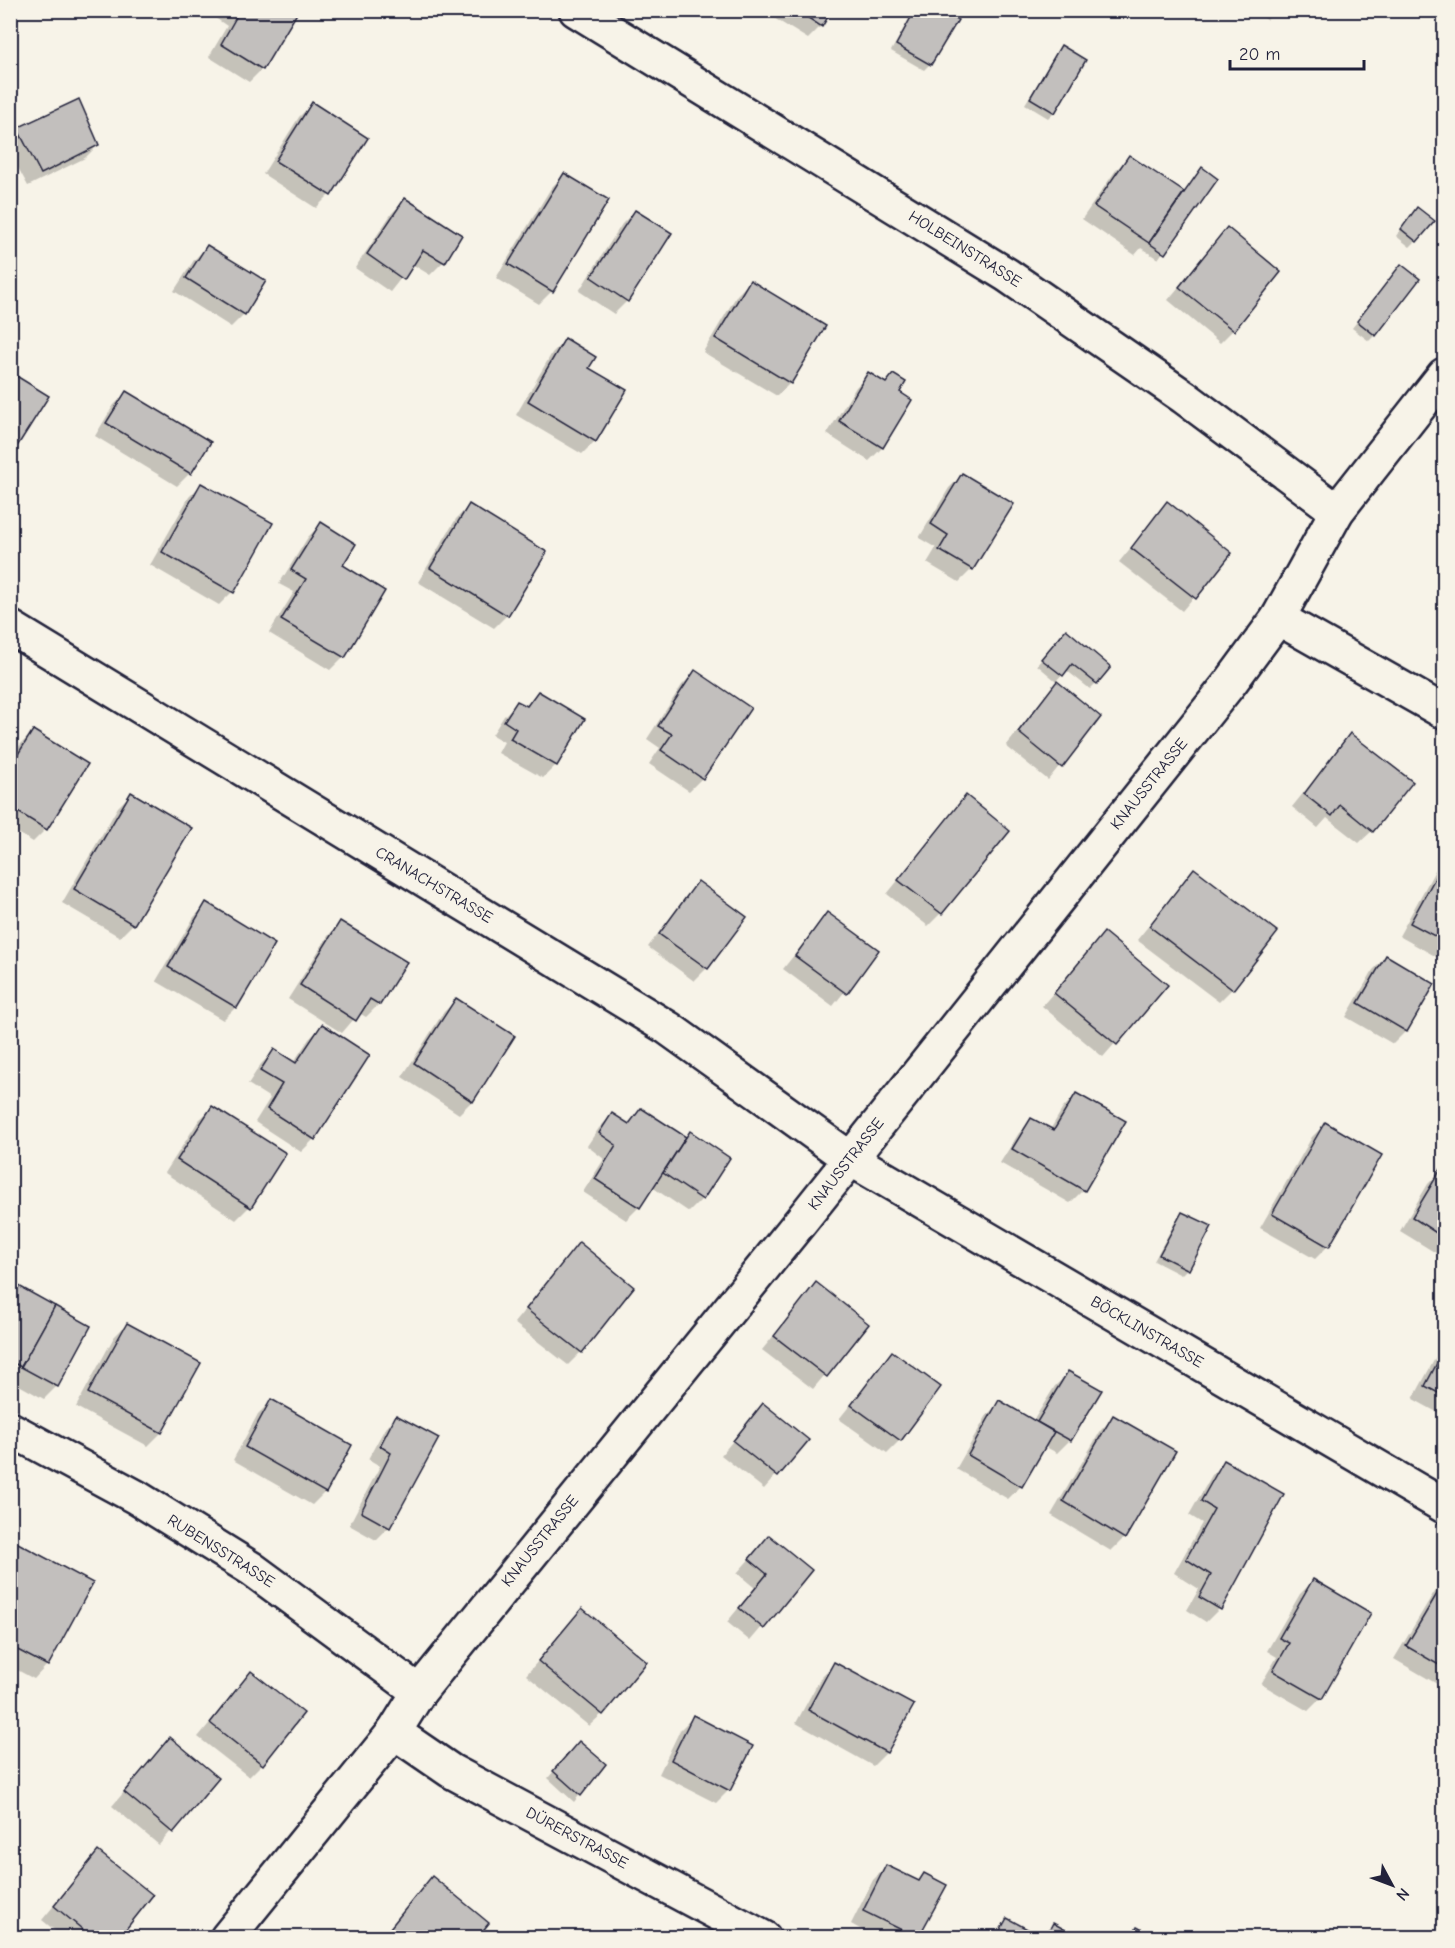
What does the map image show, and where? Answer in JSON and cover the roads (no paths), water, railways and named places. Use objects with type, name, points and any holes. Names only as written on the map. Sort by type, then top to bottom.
[{"type":"street","name":"HOLBEINSTRASSE","points":[[576,10],[1007,275],[1184,397],[1337,511]]},
{"type":"street","name":"KNAUSSTRASSE","points":[[227,1938],[394,1732],[419,1692],[801,1221],[1230,682],[1278,618],[1337,511],[1444,375]]},
{"type":"street","points":[[1278,618],[1444,712]]},
{"type":"street","name":"CRANACHSTRASSE","points":[[10,627],[668,1028],[849,1158]]},
{"type":"street","name":"BÖCKLINSTRASSE","points":[[849,1158],[1444,1506]]},
{"type":"street","name":"RUBENSSTRASSE","points":[[10,1429],[136,1497],[252,1569],[419,1692]]},
{"type":"street","name":"DÜRERSTRASSE","points":[[394,1732],[451,1771],[764,1938]]}]
